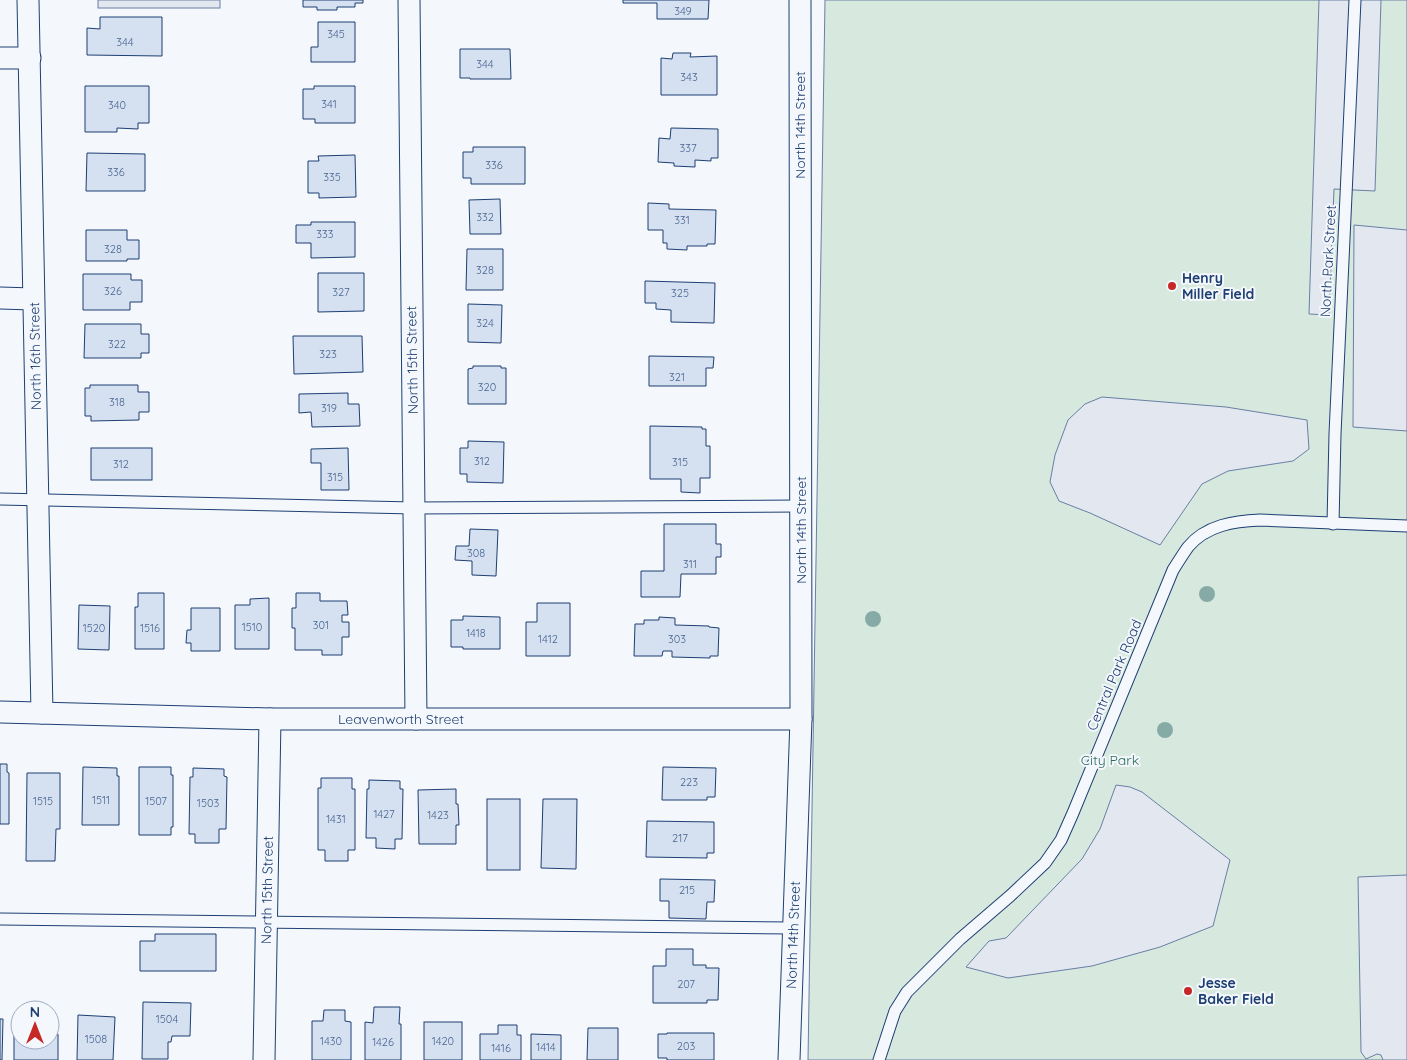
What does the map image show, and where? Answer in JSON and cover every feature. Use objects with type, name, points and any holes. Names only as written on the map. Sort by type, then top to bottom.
[{"type":"street","name":"North 16th Street","points":[[28,0],[42,712]]},
{"type":"street","name":"North 15th Street","points":[[409,0],[416,719]]},
{"type":"street","name":"North 14th Street","points":[[789,1060],[801,719],[800,0]]},
{"type":"street","points":[[0,58],[30,58]]},
{"type":"street","points":[[0,298],[33,299]]},
{"type":"street","name":"Leavenworth Street","points":[[0,712],[270,719],[801,719]]},
{"type":"street","name":"North 15th Street","points":[[264,1060],[270,719]]},
{"type":"lane","name":"North Park Street","points":[[1333,524],[1336,415],[1355,0]]},
{"type":"lane","points":[[0,499],[414,508],[801,506]]},
{"type":"lane","name":"Central Park Road","points":[[879,1060],[895,1011],[907,992],[960,939],[1010,896],[1045,862],[1061,840],[1173,570],[1189,546],[1199,536],[1238,521],[1260,520],[1407,526]]},
{"type":"lane","points":[[0,918],[267,923],[793,928]]},
{"type":"green space","name":"City Park","points":[[825,0],[1407,0],[1407,1060],[808,1060]]},
{"type":"shaded area","points":[[98,0],[220,0],[220,8],[98,8]]},
{"type":"shaded area","points":[[1319,0],[1381,0],[1375,191],[1334,189],[1329,315],[1309,314]]},
{"type":"shaded area","points":[[1354,225],[1407,230],[1407,431],[1353,427]]},
{"type":"shaded area","points":[[1102,397],[1226,407],[1307,420],[1309,449],[1293,461],[1228,471],[1202,484],[1160,545],[1059,501],[1050,482],[1055,455],[1068,420],[1085,404]]},
{"type":"shaded area","points":[[1116,785],[1130,787],[1142,792],[1230,860],[1213,926],[1160,947],[1092,966],[1008,978],[966,967],[989,941],[1006,938],[1082,859],[1100,829]]},
{"type":"shaded area","points":[[1407,875],[1407,1060],[1383,1060],[1381,1055],[1377,1054],[1366,1059],[1361,1052],[1358,877]]},
{"type":"building","points":[[303,0],[363,0],[363,3],[355,3],[355,7],[337,7],[337,10],[317,10],[317,7],[303,7]]},
{"type":"building","points":[[623,0],[709,0],[708,19],[657,19],[657,3],[623,3]]},
{"type":"building","points":[[100,17],[162,17],[162,56],[87,55],[87,28],[100,29]]},
{"type":"building","points":[[318,22],[355,22],[355,62],[311,62],[311,47],[318,47]]},
{"type":"building","points":[[460,49],[510,49],[511,79],[460,78]]},
{"type":"building","points":[[673,53],[691,53],[690,57],[717,56],[717,95],[661,95],[661,58],[672,59]]},
{"type":"building","points":[[85,86],[149,86],[149,123],[138,123],[138,129],[117,128],[117,132],[85,132]]},
{"type":"building","points":[[314,86],[355,86],[355,123],[315,123],[315,119],[303,119],[303,89],[314,89]]},
{"type":"building","points":[[671,128],[718,129],[718,158],[711,158],[711,161],[695,160],[695,167],[674,166],[674,163],[658,162],[659,138],[670,139]]},
{"type":"building","points":[[473,147],[525,147],[525,184],[471,184],[471,178],[463,178],[463,152],[473,152]]},
{"type":"building","points":[[87,153],[145,154],[145,191],[86,191]]},
{"type":"building","points":[[355,155],[356,197],[319,198],[319,193],[308,193],[308,161],[319,161],[318,156]]},
{"type":"building","points":[[500,199],[501,234],[470,234],[469,200]]},
{"type":"building","points":[[648,203],[669,204],[669,209],[716,210],[715,244],[687,246],[687,250],[667,249],[667,243],[663,243],[663,230],[648,230]]},
{"type":"building","points":[[311,222],[355,222],[355,257],[311,258],[311,243],[296,243],[296,225],[311,225]]},
{"type":"building","points":[[86,230],[127,230],[127,240],[139,240],[139,259],[127,259],[127,261],[86,261]]},
{"type":"building","points":[[467,249],[503,249],[503,290],[466,290]]},
{"type":"building","points":[[318,273],[364,273],[364,311],[318,312]]},
{"type":"building","points":[[83,274],[131,274],[131,280],[142,280],[142,302],[130,302],[130,310],[83,310]]},
{"type":"building","points":[[645,281],[715,283],[714,323],[671,322],[671,310],[656,309],[656,303],[645,303]]},
{"type":"building","points":[[468,304],[502,305],[501,343],[468,342]]},
{"type":"building","points":[[85,324],[141,324],[141,334],[149,334],[149,353],[141,353],[141,358],[84,358]]},
{"type":"building","points":[[293,336],[362,336],[363,372],[294,374]]},
{"type":"building","points":[[649,356],[714,357],[713,368],[706,368],[706,386],[649,386]]},
{"type":"building","points":[[473,366],[501,366],[501,368],[506,368],[506,404],[468,404],[468,369],[473,368]]},
{"type":"building","points":[[90,385],[138,385],[138,392],[149,392],[149,412],[139,412],[139,420],[91,421],[91,416],[85,416],[85,388],[90,388]]},
{"type":"building","points":[[348,393],[348,404],[359,404],[360,426],[312,427],[311,412],[299,413],[299,394]]},
{"type":"building","points":[[650,426],[702,427],[702,429],[706,429],[706,446],[710,446],[710,478],[700,478],[700,493],[681,492],[681,479],[650,479]]},
{"type":"building","points":[[468,441],[504,442],[503,483],[467,482],[467,474],[460,474],[460,448],[468,448]]},
{"type":"building","points":[[91,448],[152,448],[152,480],[91,480]]},
{"type":"building","points":[[348,448],[349,490],[321,490],[321,463],[311,463],[311,449]]},
{"type":"building","points":[[664,524],[716,524],[716,544],[721,544],[721,557],[716,557],[716,574],[681,574],[680,597],[641,597],[641,571],[664,571]]},
{"type":"building","points":[[470,529],[498,530],[496,576],[472,575],[472,561],[455,560],[456,546],[469,546]]},
{"type":"building","points":[[138,593],[164,593],[164,649],[135,649],[135,607],[138,607]]},
{"type":"building","points":[[296,593],[320,593],[320,601],[347,601],[348,615],[342,615],[342,622],[349,622],[349,637],[342,637],[342,655],[322,655],[322,650],[295,650],[295,628],[292,628],[292,608],[296,608]]},
{"type":"building","points":[[269,598],[269,649],[235,649],[235,605],[250,605],[250,599]]},
{"type":"building","points":[[537,603],[570,603],[570,656],[526,656],[526,622],[537,622]]},
{"type":"building","points":[[79,605],[110,606],[109,650],[78,649]]},
{"type":"building","points":[[191,608],[220,608],[220,651],[191,651],[191,643],[186,643],[187,630],[191,630]]},
{"type":"building","points":[[463,616],[500,617],[500,649],[463,649],[463,647],[451,647],[451,620],[463,620]]},
{"type":"building","points":[[659,617],[675,618],[675,625],[719,628],[718,656],[710,656],[710,658],[672,657],[672,651],[663,651],[662,656],[634,656],[635,624],[644,624],[644,620],[659,620]]},
{"type":"building","points":[[0,764],[7,764],[7,772],[9,773],[9,824],[0,824]]},
{"type":"building","points":[[83,767],[117,768],[117,776],[119,776],[119,825],[82,825]]},
{"type":"building","points":[[139,767],[171,767],[171,775],[173,775],[173,827],[171,827],[171,835],[139,835]]},
{"type":"building","points":[[663,767],[716,768],[715,797],[707,797],[707,800],[662,800]]},
{"type":"building","points":[[193,768],[224,769],[224,776],[227,777],[226,829],[219,829],[219,843],[195,843],[195,834],[189,834],[190,777],[193,777]]},
{"type":"building","points":[[27,773],[60,773],[60,829],[56,829],[55,861],[26,861]]},
{"type":"building","points":[[321,778],[352,778],[352,789],[355,789],[355,850],[348,850],[348,861],[325,861],[325,850],[318,850],[318,788],[321,788]]},
{"type":"building","points":[[369,780],[400,781],[400,789],[403,789],[402,839],[395,839],[395,849],[376,848],[376,838],[366,838],[367,789],[369,789]]},
{"type":"building","points":[[456,789],[459,825],[456,825],[456,844],[419,844],[418,790]]},
{"type":"building","points":[[487,799],[520,799],[520,870],[487,870]]},
{"type":"building","points":[[543,799],[577,799],[576,869],[541,868]]},
{"type":"building","points":[[647,821],[714,822],[714,853],[707,853],[707,858],[646,857]]},
{"type":"building","points":[[660,879],[715,880],[714,902],[707,902],[706,919],[669,918],[669,901],[660,901]]},
{"type":"building","points":[[155,934],[216,934],[216,971],[140,971],[140,941],[155,941]]},
{"type":"building","points":[[666,949],[693,949],[693,965],[719,968],[718,1000],[707,1000],[707,1003],[653,1003],[653,966],[666,966]]},
{"type":"building","points":[[143,1002],[191,1003],[190,1036],[172,1036],[171,1042],[168,1042],[168,1059],[142,1059]]},
{"type":"building","points":[[374,1007],[400,1007],[401,1060],[365,1060],[365,1022],[373,1023]]},
{"type":"building","points":[[324,1010],[345,1010],[345,1021],[351,1022],[351,1060],[312,1060],[312,1021],[323,1021]]},
{"type":"building","points":[[78,1015],[115,1017],[113,1060],[77,1060]]},
{"type":"building","points":[[0,1019],[3,1019],[2,1060],[0,1060]]},
{"type":"building","points":[[424,1022],[462,1022],[462,1060],[424,1060]]},
{"type":"building","points":[[498,1025],[517,1025],[517,1035],[521,1035],[521,1060],[480,1060],[480,1034],[498,1034]]},
{"type":"building","points":[[588,1028],[618,1028],[618,1060],[587,1060]]},
{"type":"building","points":[[714,1033],[714,1060],[667,1060],[667,1058],[658,1058],[658,1034]]},
{"type":"building","points":[[531,1034],[561,1035],[561,1060],[531,1060]]},
{"type":"building","points":[[14,1050],[58,1050],[58,1060],[14,1060]]},
{"type":"place","name":"Henry Miller Field","points":[[1172,286]]},
{"type":"place","name":"Jesse Baker Field","points":[[1188,991]]}]
